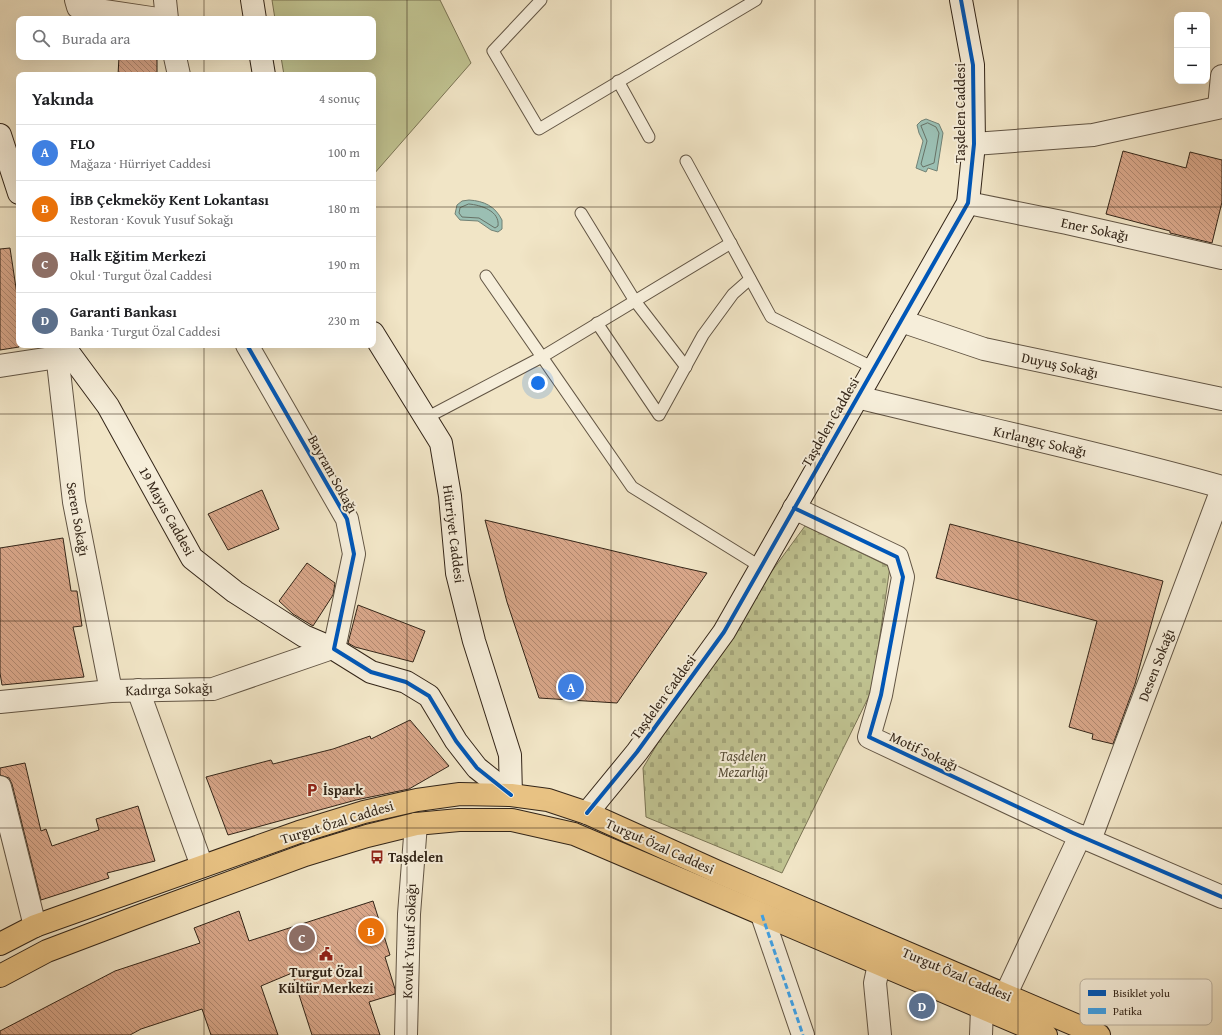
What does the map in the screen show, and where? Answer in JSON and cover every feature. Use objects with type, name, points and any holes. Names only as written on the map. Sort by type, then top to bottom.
[{"type":"main road","name":"Turgut Özal Caddesi","points":[[0,944],[35,926],[202,866],[364,812],[417,800],[460,794],[511,795],[548,800],[587,813],[718,872],[1100,1035]]},
{"type":"main road","points":[[511,795],[512,820]]},
{"type":"main road","points":[[574,834],[587,813]]},
{"type":"main road","name":"Turgut Özal Caddesi","points":[[0,976],[47,951],[305,855],[367,836],[416,824],[459,820],[512,820],[574,834],[1046,1035]]},
{"type":"main road","points":[[202,866],[211,890]]},
{"type":"street","points":[[76,0],[78,7],[138,16]]},
{"type":"street","points":[[165,0],[167,16]]},
{"type":"street","points":[[252,0],[255,16]]},
{"type":"street","name":"Taşdelen Caddesi","points":[[587,813],[637,752],[724,632],[968,204],[974,144],[973,65],[961,0]]},
{"type":"street","points":[[176,60],[178,72]]},
{"type":"street","points":[[262,60],[264,72]]},
{"type":"street","points":[[974,144],[1093,135],[1221,107],[1222,76]]},
{"type":"street","points":[[0,135],[16,184]]},
{"type":"street","name":"Ener Sokağı","points":[[968,204],[1066,223],[1222,258]]},
{"type":"street","name":"Duyuş Sokağı","points":[[901,321],[984,349],[1222,399]]},
{"type":"street","name":"Hürriyet Caddesi","points":[[376,338],[441,443],[450,496],[457,573],[474,641],[510,756],[511,795]]},
{"type":"street","name":"Bayram Sokağı","points":[[249,348],[347,519],[354,554],[333,648]]},
{"type":"street","points":[[0,366],[59,349]]},
{"type":"street","name":"19 Mayıs Caddesi","points":[[59,349],[108,406],[192,558],[235,592],[304,636],[333,648],[371,672],[406,682],[429,696],[456,741],[477,768],[511,795]]},
{"type":"street","name":"Seren Sokağı","points":[[59,349],[74,502],[111,691]]},
{"type":"street","name":"Kırlangıç Sokağı","points":[[857,398],[1006,434],[1134,462],[1222,488]]},
{"type":"street","name":"Desen Sokağı","points":[[1006,994],[1085,838],[1222,488]]},
{"type":"street","name":"Motif Sokağı","points":[[794,508],[897,557],[903,577],[881,695],[869,737],[1085,838],[1222,897]]},
{"type":"street","name":"Kadırga Sokağı","points":[[0,702],[111,691],[214,689],[333,648]]},
{"type":"street","points":[[138,690],[202,866]]},
{"type":"street","points":[[0,787],[35,926]]},
{"type":"street","name":"Kovuk Yusuf Sokağı","points":[[406,1035],[410,914],[416,824]]},
{"type":"street","points":[[762,915],[803,1035]]},
{"type":"street","points":[[878,964],[875,982],[880,1035]]},
{"type":"street","points":[[981,1035],[982,1008]]},
{"type":"lane","points":[[541,0],[493,51],[538,128],[756,0]]},
{"type":"lane","points":[[618,82],[649,137]]},
{"type":"lane","points":[[686,161],[771,317],[874,368]]},
{"type":"lane","points":[[581,213],[635,301],[686,368]]},
{"type":"lane","points":[[426,418],[542,356],[731,243]]},
{"type":"lane","points":[[486,276],[632,487],[760,567]]},
{"type":"lane","points":[[597,323],[659,414],[686,368],[703,335],[722,307],[733,294],[750,279]]},
{"type":"green space","points":[[272,0],[440,0],[471,63],[376,172],[376,72],[284,72],[282,60],[376,60],[376,16],[275,16]]},
{"type":"green space","name":"Taşdelen Mezarlığı","points":[[805,526],[890,567],[872,690],[782,873],[646,817],[643,768],[681,704],[769,575]]},
{"type":"water","points":[[926,119],[939,124],[943,133],[937,171],[928,168],[926,172],[916,168],[923,141],[917,125]]},
{"type":"water","points":[[469,200],[484,203],[496,211],[502,220],[502,229],[498,232],[491,230],[478,221],[460,220],[455,214],[457,205],[462,201]]},
{"type":"building","points":[[119,60],[157,60],[157,72],[118,72]]},
{"type":"building","points":[[1123,151],[1186,168],[1190,152],[1222,160],[1222,202],[1212,243],[1170,233],[1170,231],[1106,214]]},
{"type":"building","points":[[10,248],[16,288],[16,347],[0,350],[0,249]]},
{"type":"building","points":[[262,490],[279,529],[228,550],[208,514]]},
{"type":"building","points":[[485,520],[707,573],[617,703],[539,698],[507,602]]},
{"type":"building","points":[[950,524],[1163,581],[1135,684],[1113,744],[1092,739],[1093,734],[1069,727],[1097,621],[936,578]]},
{"type":"building","points":[[63,538],[71,591],[77,591],[82,626],[73,627],[84,677],[2,685],[0,673],[0,548]]},
{"type":"building","points":[[307,563],[335,583],[333,595],[313,626],[293,614],[279,601]]},
{"type":"building","points":[[358,605],[425,631],[413,662],[355,647],[348,643]]},
{"type":"building","points":[[410,720],[449,766],[409,789],[356,800],[228,835],[206,777],[271,760],[273,764],[333,749],[370,736],[371,739]]},
{"type":"building","points":[[25,763],[41,831],[46,829],[52,846],[99,830],[96,819],[138,806],[155,861],[107,873],[109,878],[41,900],[12,784],[9,778],[0,775],[0,768]]},
{"type":"building","points":[[373,901],[390,955],[385,957],[395,989],[395,994],[369,1002],[380,1035],[312,1035],[292,973],[261,986],[278,1035],[211,1035],[202,1009],[141,1029],[130,1035],[0,1035],[0,1031],[115,971],[200,943],[194,928],[239,911],[249,941]]},
{"type":"marked path","points":[[762,915],[803,1035]]},
{"type":"cycle path","points":[[587,813],[637,752],[724,632],[968,203],[974,144],[973,65],[961,0]]},
{"type":"cycle path","points":[[249,348],[347,519],[354,554],[334,649],[371,672],[406,682],[429,696],[456,741],[477,768],[511,795]]},
{"type":"cycle path","points":[[794,508],[897,557],[903,577],[881,695],[869,737],[1073,833],[1222,897]]},
{"type":"place","name":"FLO","points":[[571,687]]},
{"type":"place","name":"İspark","points":[[312,790]]},
{"type":"place","name":"Taşdelen","points":[[377,857]]},
{"type":"place","name":"İBB Çekmeköy Kent Lokantası","points":[[371,931]]},
{"type":"place","name":"Halk Eğitim Merkezi","points":[[302,938]]},
{"type":"place","name":"Turgut Özal Kültür Merkezi","points":[[326,954]]},
{"type":"place","name":"Garanti Bankası","points":[[922,1006]]}]
